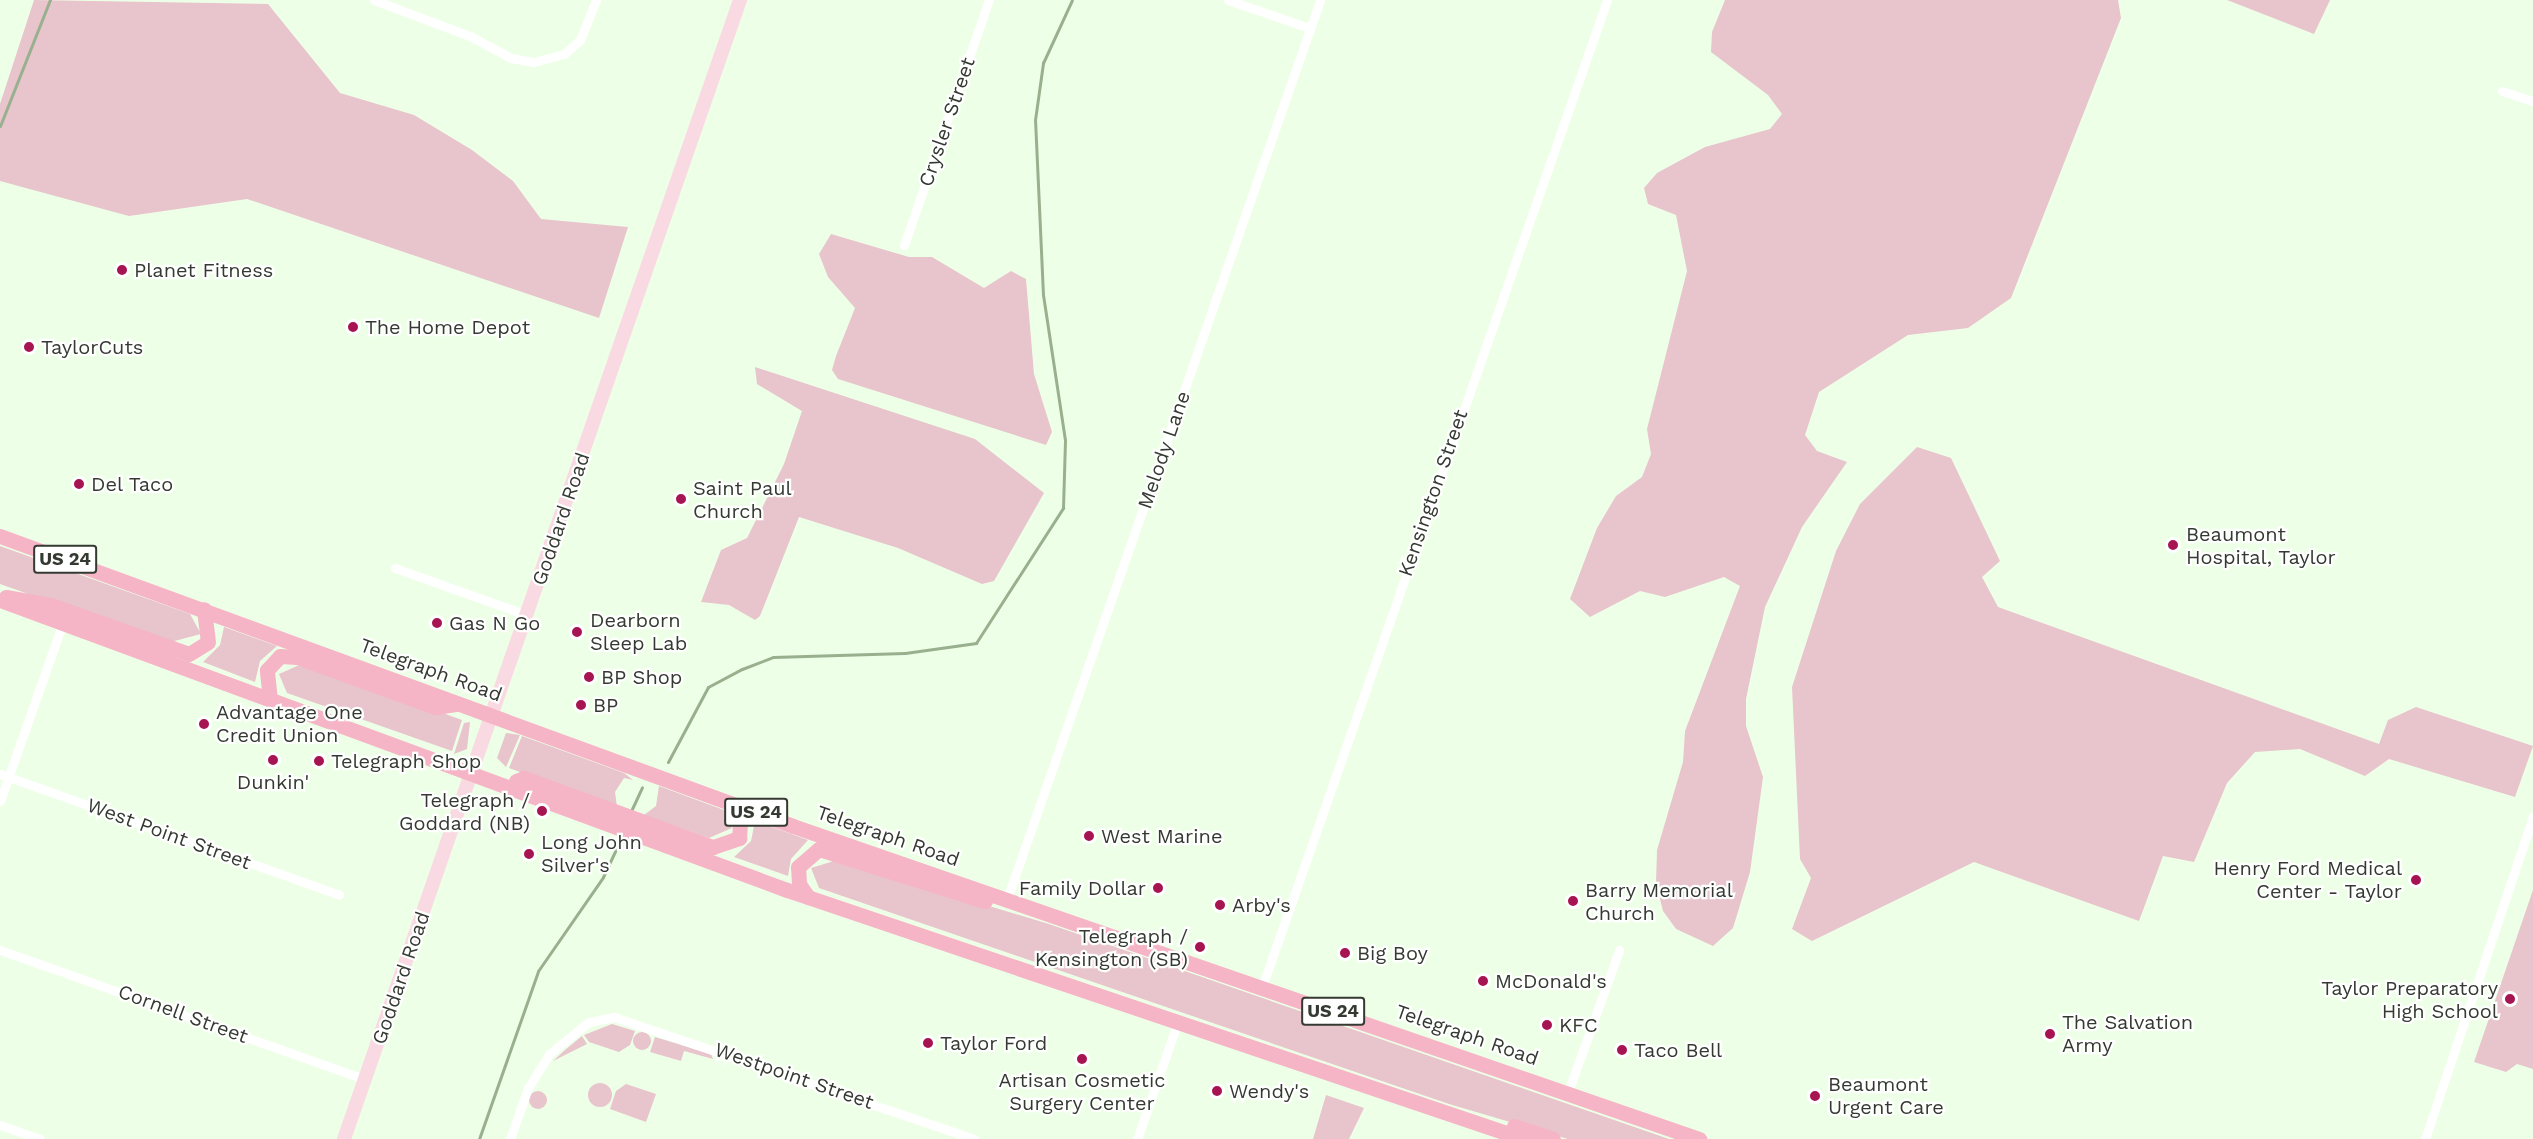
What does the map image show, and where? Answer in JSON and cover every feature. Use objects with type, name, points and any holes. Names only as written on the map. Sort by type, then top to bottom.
[{"type":"main road","name":"Goddard Road","points":[[344,1139],[740,0]]},
{"type":"main road","name":"Telegraph Road","points":[[0,536],[741,806],[1699,1139]]},
{"type":"main road","points":[[0,598],[51,605],[189,654],[208,642],[211,630],[204,609]]},
{"type":"main road","points":[[0,598],[270,700],[507,783],[808,897],[1177,1024],[1524,1139]]},
{"type":"main road","points":[[270,700],[267,670],[280,656],[297,657],[435,706],[459,703]]},
{"type":"main road","points":[[507,783],[524,778],[713,847],[739,838],[741,806]]},
{"type":"main road","points":[[808,897],[799,884],[798,867],[819,849],[960,895],[1036,909]]},
{"type":"main road","points":[[1464,1120],[1493,1120],[1553,1139]]},
{"type":"street","points":[[374,0],[470,36],[511,58],[534,62],[564,54],[580,40],[596,0]]},
{"type":"street","name":"Crysler Street","points":[[904,245],[990,0]]},
{"type":"street","points":[[1228,0],[1310,28]]},
{"type":"street","name":"Melody Lane","points":[[1007,899],[1320,0]]},
{"type":"street","name":"Kensington Street","points":[[1262,987],[1607,0]]},
{"type":"street","points":[[2502,91],[2533,101]]},
{"type":"street","points":[[395,567],[527,615]]},
{"type":"street","points":[[0,801],[4,776],[63,622]]},
{"type":"street","name":"West Point Street","points":[[4,776],[339,895]]},
{"type":"street","points":[[2425,1139],[2533,817]]},
{"type":"street","name":"Cornell Street","points":[[0,950],[365,1079]]},
{"type":"street","points":[[1568,1092],[1618,950]]},
{"type":"street","name":"Westpoint Street","points":[[510,1139],[528,1088],[549,1054],[589,1022],[614,1017],[974,1139]]},
{"type":"street","points":[[1137,1139],[1177,1024]]},
{"type":"street","points":[[0,1125],[40,1139]]},
{"type":"shaded area","points":[[34,0],[268,4],[340,93],[414,115],[472,150],[513,181],[541,219],[628,227],[599,318],[247,199],[129,216],[0,181],[0,104]]},
{"type":"shaded area","points":[[1725,0],[2118,0],[2121,18],[2011,298],[1968,328],[1908,335],[1819,392],[1805,435],[1817,451],[1847,462],[1802,527],[1765,607],[1746,699],[1746,726],[1763,777],[1750,872],[1733,928],[1713,946],[1676,929],[1663,911],[1656,883],[1657,850],[1683,762],[1685,731],[1740,586],[1724,577],[1665,597],[1640,591],[1590,617],[1570,599],[1597,528],[1616,496],[1642,477],[1651,454],[1647,429],[1687,271],[1676,215],[1648,204],[1644,188],[1657,173],[1705,147],[1770,129],[1782,114],[1768,95],[1711,52],[1712,32]]},
{"type":"shaded area","points":[[2227,0],[2330,0],[2314,34]]},
{"type":"shaded area","points":[[831,234],[909,257],[932,257],[984,288],[1011,271],[1026,279],[1034,374],[1052,432],[1046,445],[838,379],[832,370],[855,308],[828,277],[819,254]]},
{"type":"shaded area","points":[[755,367],[975,439],[1044,493],[994,581],[982,584],[898,548],[799,517],[760,616],[755,620],[729,605],[701,602],[721,550],[747,538],[784,464],[802,411],[757,384]]},
{"type":"shaded area","points":[[1917,447],[1951,458],[2000,561],[1982,577],[1998,607],[2379,744],[2388,720],[2416,707],[2533,746],[2515,797],[2389,759],[2365,776],[2300,749],[2255,752],[2227,783],[2194,862],[2163,856],[2139,921],[1974,862],[1812,941],[1792,929],[1811,878],[1800,859],[1792,687],[1836,551],[1860,504]]},
{"type":"shaded area","points":[[0,546],[190,614],[201,634],[167,643],[0,584]]},
{"type":"shaded area","points":[[224,627],[277,646],[260,661],[255,682],[203,662],[220,645]]},
{"type":"shaded area","points":[[297,666],[316,667],[462,720],[452,751],[287,693],[279,674]]},
{"type":"shaded area","points":[[470,722],[467,749],[454,754],[464,723]]},
{"type":"shaded area","points":[[506,733],[520,735],[506,767],[497,758]]},
{"type":"shaded area","points":[[522,736],[624,773],[633,780],[624,778],[615,792],[617,807],[509,768]]},
{"type":"shaded area","points":[[659,786],[724,810],[732,828],[709,838],[644,815],[656,806]]},
{"type":"shaded area","points":[[755,821],[808,840],[791,859],[788,876],[734,857],[751,841]]},
{"type":"shaded area","points":[[837,860],[1049,924],[1669,1139],[1568,1139],[1449,1104],[819,888],[811,868]]},
{"type":"shaded area","points":[[2533,890],[2533,1069],[2517,1064],[2506,1072],[2474,1062]]},
{"type":"shaded area","points":[[612,1024],[635,1031],[630,1045],[619,1052],[589,1042],[584,1035]]},
{"type":"shaded area","points":[[642,1032],[648,1035],[651,1041],[648,1047],[642,1050],[636,1047],[633,1041],[636,1035]]},
{"type":"shaded area","points":[[582,1036],[587,1044],[553,1061],[565,1050]]},
{"type":"shaded area","points":[[655,1037],[711,1054],[713,1059],[684,1051],[681,1061],[650,1052]]},
{"type":"shaded area","points":[[600,1083],[605,1084],[611,1090],[611,1100],[605,1106],[600,1107],[595,1106],[589,1100],[588,1095],[589,1090],[595,1084]]},
{"type":"shaded area","points":[[626,1084],[656,1094],[646,1122],[610,1109],[616,1091]]},
{"type":"shaded area","points":[[538,1091],[544,1094],[547,1100],[544,1106],[538,1109],[532,1106],[529,1100],[532,1094]]},
{"type":"shaded area","points":[[1326,1095],[1364,1108],[1349,1139],[1313,1139]]},
{"type":"waterway","points":[[0,126],[50,0]]},
{"type":"waterway","points":[[668,762],[708,687],[742,669],[773,657],[905,653],[976,643],[1063,508],[1065,440],[1043,295],[1035,120],[1043,63],[1072,0]]},
{"type":"waterway","points":[[631,811],[642,787]]},
{"type":"waterway","points":[[479,1139],[538,971],[603,877],[618,845]]},
{"type":"place","name":"Planet Fitness","points":[[122,270]]},
{"type":"place","name":"The Home Depot","points":[[353,327]]},
{"type":"place","name":"TaylorCuts","points":[[29,347]]},
{"type":"place","name":"Del Taco","points":[[79,484]]},
{"type":"place","name":"Saint Paul Church","points":[[681,499]]},
{"type":"place","name":"Beaumont Hospital, Taylor","points":[[2173,545]]},
{"type":"place","name":"Gas N Go","points":[[437,623]]},
{"type":"place","name":"Dearborn Sleep Lab","points":[[577,632]]},
{"type":"place","name":"BP Shop","points":[[589,677]]},
{"type":"place","name":"BP","points":[[581,705]]},
{"type":"place","name":"Advantage One Credit Union","points":[[204,724]]},
{"type":"place","name":"Dunkin'","points":[[273,760]]},
{"type":"place","name":"Telegraph Shop","points":[[319,761]]},
{"type":"place","name":"Telegraph / Goddard (NB)","points":[[542,811]]},
{"type":"place","name":"West Marine","points":[[1089,836]]},
{"type":"place","name":"Long John Silver's","points":[[529,854]]},
{"type":"place","name":"Henry Ford Medical Center - Taylor","points":[[2416,880]]},
{"type":"place","name":"Family Dollar","points":[[1158,888]]},
{"type":"place","name":"Barry Memorial Church","points":[[1573,901]]},
{"type":"place","name":"Arby's","points":[[1220,905]]},
{"type":"place","name":"Telegraph / Kensington (SB)","points":[[1200,947]]},
{"type":"place","name":"Big Boy","points":[[1345,953]]},
{"type":"place","name":"McDonald's","points":[[1483,981]]},
{"type":"place","name":"Taylor Preparatory High School","points":[[2510,999]]},
{"type":"place","name":"KFC","points":[[1547,1025]]},
{"type":"place","name":"The Salvation Army","points":[[2050,1034]]},
{"type":"place","name":"Taylor Ford","points":[[928,1043]]},
{"type":"place","name":"Taco Bell","points":[[1622,1050]]},
{"type":"place","name":"Artisan Cosmetic Surgery Center","points":[[1082,1059]]},
{"type":"place","name":"Wendy's","points":[[1217,1091]]},
{"type":"place","name":"Beaumont Urgent Care","points":[[1815,1096]]}]
